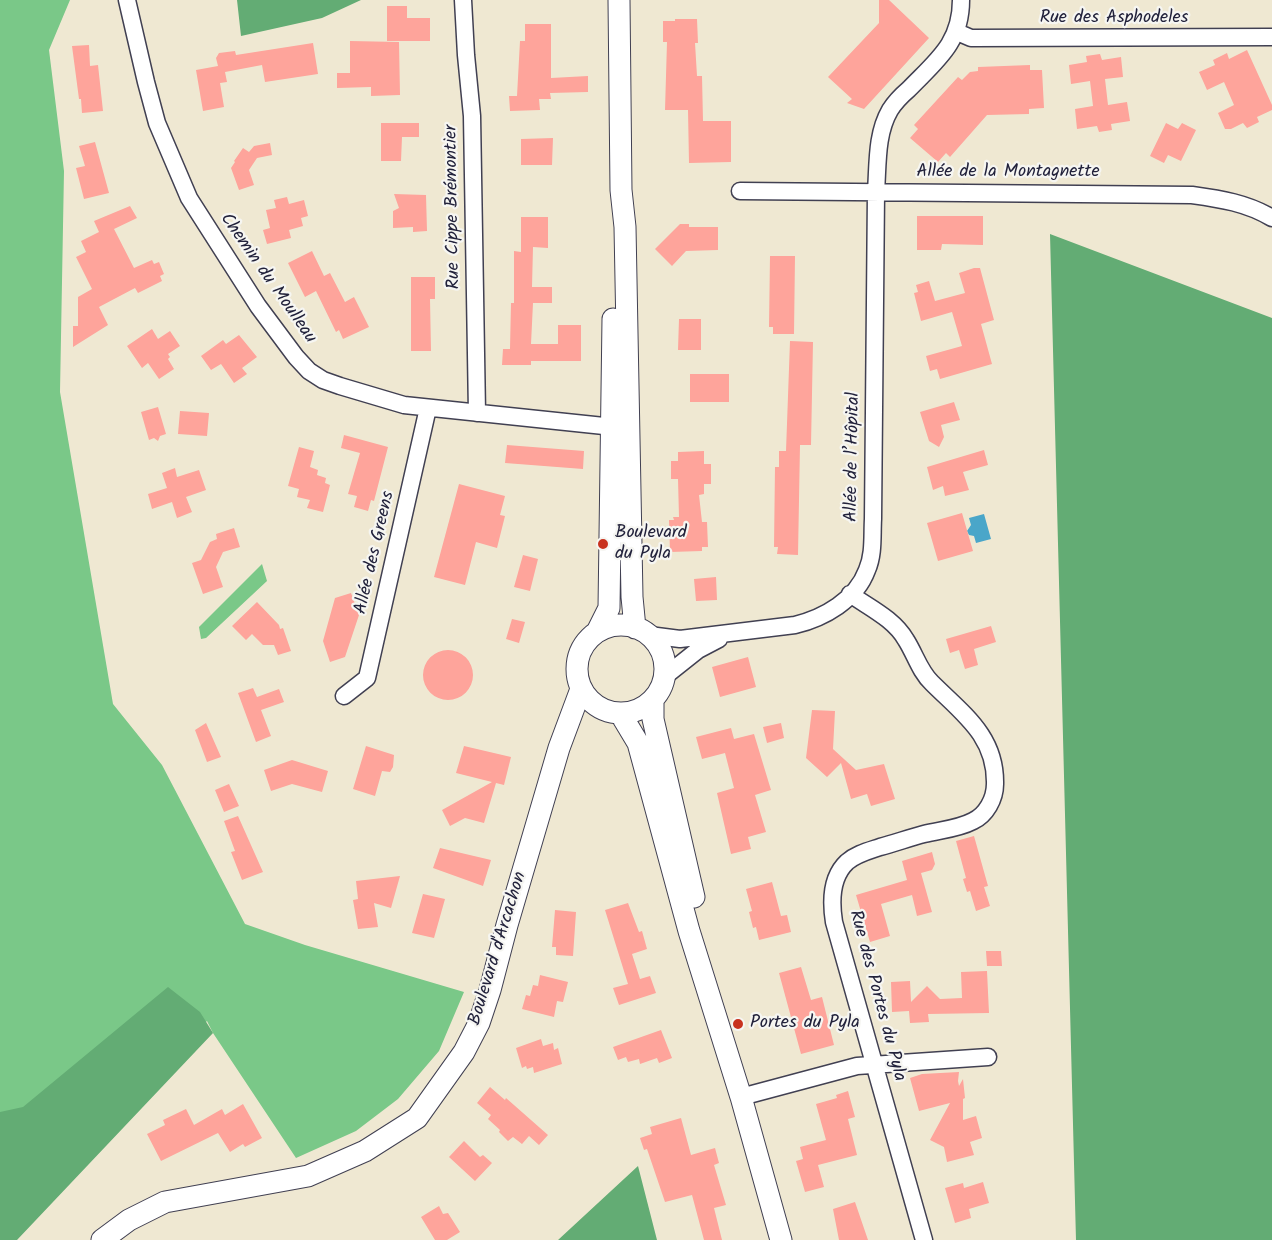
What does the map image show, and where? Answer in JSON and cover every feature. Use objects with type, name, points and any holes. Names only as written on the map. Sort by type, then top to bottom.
[{"type":"main road","points":[[620,0],[621,190],[615,228],[621,428],[632,597],[642,632]]},
{"type":"main road","points":[[597,632],[616,626],[642,632],[659,647],[664,662],[664,677],[660,690],[653,700],[636,711],[614,712],[597,706],[581,689],[577,677],[580,651],[597,632],[609,608],[621,428]]},
{"type":"main road","name":"Boulevard d'Arcachon","points":[[102,1240],[129,1220],[165,1202],[308,1176],[366,1151],[417,1118],[464,1052],[479,1023],[559,748],[581,689]]},
{"type":"main road","points":[[653,700],[654,724],[739,1090]]},
{"type":"main road","points":[[614,712],[638,743],[689,931],[739,1090],[781,1240]]},
{"type":"main road","name":"Boulevard d'Arcachon","points":[[559,748],[577,727],[614,712]]},
{"type":"street","name":"Chemin du Moulleau","points":[[127,0],[157,123],[172,160],[202,220],[265,314],[309,371],[323,380],[405,405],[621,428]]},
{"type":"street","name":"Rue Cippe Brémontier","points":[[463,0],[473,127],[477,413]]},
{"type":"street","points":[[957,32],[961,0]]},
{"type":"street","name":"Rue des Asphodeles","points":[[957,32],[971,38],[1272,37]]},
{"type":"street","name":"Allée de l’Hôpital","points":[[642,632],[680,639],[813,621],[833,610],[850,594],[867,571],[871,554],[876,192],[881,132],[891,109],[949,45],[957,32]]},
{"type":"street","name":"Allée de la Montagnette","points":[[740,191],[1192,195],[1254,207],[1272,218]]},
{"type":"street","name":"Allée des Greens","points":[[344,696],[367,678],[428,408]]},
{"type":"street","name":"Rue des Portes du Pyla","points":[[850,594],[894,624],[906,640],[928,680],[980,731],[989,749],[995,780],[991,801],[983,813],[972,822],[864,852],[845,864],[840,872],[832,900],[834,922],[924,1240]]},
{"type":"street","name":"Allée de l’Hôpital","points":[[664,677],[698,650],[737,633]]},
{"type":"street","points":[[739,1090],[857,1066],[988,1057]]},
{"type":"green space","points":[[0,0],[70,0],[49,50],[64,171],[60,392],[113,704],[162,765],[245,924],[305,945],[464,992],[439,1051],[398,1099],[356,1131],[296,1158],[207,1021],[142,1080],[0,1181]]},
{"type":"green space","points":[[237,0],[361,0],[322,18],[241,36]]},
{"type":"green space","points":[[1050,234],[1272,318],[1272,1240],[1076,1240]]},
{"type":"green space","points":[[262,564],[267,581],[206,638],[201,639],[199,627]]},
{"type":"green space","points":[[168,987],[200,1012],[213,1033],[17,1240],[0,1240],[0,1112],[23,1107]]},
{"type":"green space","points":[[638,1166],[657,1240],[558,1240]]},
{"type":"water","points":[[984,514],[991,539],[976,543],[974,536],[969,535],[967,531],[971,525],[969,518]]},
{"type":"building","points":[[879,0],[889,0],[929,38],[864,109],[847,103],[852,99],[828,77],[879,23]]},
{"type":"building","points":[[387,6],[407,6],[407,18],[430,18],[430,41],[387,41]]},
{"type":"building","points":[[675,19],[697,19],[698,43],[695,43],[697,76],[702,76],[703,121],[731,121],[731,162],[689,163],[688,110],[665,110],[667,42],[663,42],[663,21],[675,21]]},
{"type":"building","points":[[525,24],[551,24],[551,78],[588,76],[588,92],[550,93],[551,99],[539,99],[540,110],[510,111],[509,96],[517,96],[520,41],[525,41]]},
{"type":"building","points":[[350,41],[399,42],[400,95],[371,96],[371,87],[337,88],[337,73],[350,73]]},
{"type":"building","points":[[313,43],[318,74],[265,82],[262,65],[225,72],[227,82],[220,83],[224,107],[203,111],[196,70],[218,66],[216,58],[219,53],[235,51],[236,55]]},
{"type":"building","points":[[89,45],[90,66],[98,65],[103,111],[82,113],[72,46]]},
{"type":"building","points":[[1247,50],[1272,105],[1272,110],[1257,117],[1259,122],[1247,128],[1243,123],[1231,129],[1225,129],[1218,113],[1234,105],[1224,82],[1207,90],[1199,72],[1215,65],[1213,60],[1227,53],[1229,59]]},
{"type":"building","points":[[1100,54],[1102,60],[1121,57],[1123,77],[1105,79],[1108,105],[1127,102],[1130,121],[1111,124],[1112,130],[1099,132],[1097,126],[1077,129],[1075,109],[1093,106],[1090,81],[1071,84],[1069,65],[1087,62],[1086,56]]},
{"type":"building","points":[[1030,65],[1030,70],[1042,70],[1044,108],[1029,109],[1029,114],[987,115],[950,157],[946,153],[938,162],[910,138],[918,129],[914,125],[958,77],[962,80],[970,72],[978,71],[978,67]]},
{"type":"building","points":[[381,123],[419,123],[419,137],[402,137],[401,161],[381,161]]},
{"type":"building","points":[[1166,123],[1178,129],[1182,123],[1196,130],[1181,161],[1168,155],[1164,163],[1150,156]]},
{"type":"building","points":[[553,138],[552,165],[521,165],[521,139]]},
{"type":"building","points":[[95,142],[109,193],[84,199],[76,168],[85,166],[79,146]]},
{"type":"building","points":[[270,143],[272,155],[257,158],[249,170],[254,185],[239,190],[231,168],[234,161],[243,148],[249,152],[254,146]]},
{"type":"building","points":[[394,194],[426,195],[427,231],[413,232],[413,227],[393,228],[393,211],[399,208]]},
{"type":"building","points":[[287,197],[289,204],[304,200],[308,216],[301,218],[303,226],[289,230],[291,238],[267,244],[263,230],[270,228],[266,210],[276,208],[274,200]]},
{"type":"building","points":[[130,206],[137,218],[114,229],[134,268],[152,260],[154,264],[159,262],[164,274],[160,276],[162,281],[138,293],[135,288],[99,307],[108,325],[73,347],[73,326],[78,326],[78,297],[92,289],[76,257],[86,252],[81,241],[99,232],[94,221]]},
{"type":"building","points":[[917,216],[983,216],[983,245],[942,244],[941,250],[917,250]]},
{"type":"building","points":[[521,217],[548,217],[548,248],[533,247],[532,287],[552,287],[552,303],[533,303],[531,344],[558,344],[558,325],[581,325],[581,361],[531,361],[531,365],[502,365],[503,349],[510,349],[511,303],[514,303],[514,251],[521,252]]},
{"type":"building","points":[[680,224],[689,224],[689,227],[718,227],[718,250],[686,251],[672,266],[655,249]]},
{"type":"building","points":[[312,251],[324,276],[330,273],[345,302],[354,297],[369,327],[343,339],[339,330],[336,332],[316,291],[305,297],[288,263]]},
{"type":"building","points":[[770,256],[795,256],[794,334],[773,334],[773,327],[769,327]]},
{"type":"building","points":[[980,268],[994,320],[981,324],[992,364],[940,379],[937,369],[930,371],[926,356],[962,346],[952,312],[921,321],[914,293],[918,292],[916,285],[929,281],[935,301],[965,293],[959,273]]},
{"type":"building","points":[[411,277],[435,277],[435,299],[430,299],[431,351],[411,351]]},
{"type":"building","points":[[679,319],[701,319],[701,350],[678,350]]},
{"type":"building","points":[[152,329],[158,339],[170,331],[180,346],[168,354],[170,357],[168,359],[174,369],[159,379],[148,363],[142,368],[127,346]]},
{"type":"building","points":[[239,335],[257,357],[242,368],[247,374],[234,383],[221,364],[211,370],[201,356],[223,340],[226,344]]},
{"type":"building","points":[[790,341],[813,342],[811,445],[800,445],[798,555],[777,554],[778,547],[774,547],[775,467],[779,467],[779,451],[786,451]]},
{"type":"building","points":[[690,374],[729,374],[729,402],[690,402]]},
{"type":"building","points":[[954,402],[960,420],[941,425],[944,437],[939,447],[929,441],[920,412]]},
{"type":"building","points":[[158,407],[166,434],[160,436],[158,441],[154,438],[149,440],[141,412]]},
{"type":"building","points":[[180,411],[209,413],[207,436],[178,434]]},
{"type":"building","points":[[344,435],[388,447],[374,501],[371,500],[368,511],[354,507],[357,496],[348,494],[360,453],[341,448]]},
{"type":"building","points":[[507,445],[584,451],[583,469],[505,463]]},
{"type":"building","points":[[299,447],[314,451],[310,467],[318,470],[317,475],[326,478],[325,483],[330,485],[323,512],[307,508],[310,500],[297,497],[299,489],[288,486]]},
{"type":"building","points":[[984,450],[988,465],[963,472],[969,490],[945,496],[943,486],[933,490],[927,467]]},
{"type":"building","points":[[704,451],[704,464],[711,464],[711,484],[704,484],[704,494],[699,495],[702,522],[707,522],[708,547],[702,547],[702,551],[670,552],[669,520],[679,517],[678,479],[671,479],[671,461],[678,461],[678,452]]},
{"type":"building","points":[[175,468],[177,477],[199,470],[206,490],[186,497],[192,512],[177,518],[172,502],[152,509],[148,494],[167,488],[162,473]]},
{"type":"building","points":[[459,484],[505,496],[500,515],[505,516],[497,548],[476,542],[465,585],[434,577]]},
{"type":"building","points":[[962,513],[973,551],[938,561],[927,523]]},
{"type":"building","points":[[234,528],[240,547],[223,552],[216,567],[223,587],[203,594],[192,563],[201,560],[210,542],[217,539],[216,534]]},
{"type":"building","points":[[523,555],[538,559],[530,591],[514,587]]},
{"type":"building","points":[[716,577],[717,600],[696,601],[694,579]]},
{"type":"building","points":[[351,593],[359,615],[345,657],[330,662],[323,641],[335,598]]},
{"type":"building","points":[[257,602],[279,625],[280,629],[283,628],[291,651],[278,655],[274,645],[263,645],[252,634],[246,640],[232,626]]},
{"type":"building","points":[[512,619],[525,622],[519,643],[506,639]]},
{"type":"building","points":[[991,626],[996,642],[974,649],[978,665],[965,669],[959,650],[950,653],[946,639]]},
{"type":"building","points":[[448,650],[466,657],[473,675],[466,693],[448,700],[430,693],[423,675],[430,657]]},
{"type":"building","points":[[748,657],[756,687],[720,697],[712,667]]},
{"type":"building","points":[[253,688],[257,697],[279,689],[284,702],[261,710],[271,736],[256,742],[238,693]]},
{"type":"building","points":[[812,710],[835,711],[833,749],[856,770],[884,764],[895,799],[871,806],[867,794],[851,799],[841,763],[827,777],[806,758]]},
{"type":"building","points":[[206,723],[221,757],[207,762],[195,730]]},
{"type":"building","points":[[781,723],[784,738],[767,743],[763,727]]},
{"type":"building","points":[[731,728],[734,739],[754,734],[771,790],[755,795],[766,832],[748,837],[751,849],[731,854],[717,793],[734,788],[725,753],[702,759],[696,737]]},
{"type":"building","points":[[366,746],[394,755],[390,772],[382,771],[375,796],[353,789]]},
{"type":"building","points":[[464,746],[511,757],[504,785],[496,783],[484,823],[465,818],[450,826],[442,810],[492,782],[456,773]]},
{"type":"building","points":[[292,760],[328,771],[322,792],[292,784],[271,791],[264,770]]},
{"type":"building","points":[[229,784],[239,806],[224,812],[215,790]]},
{"type":"building","points":[[238,816],[263,872],[242,880],[231,852],[235,851],[224,821]]},
{"type":"building","points":[[974,836],[988,886],[984,887],[990,906],[976,911],[970,891],[967,892],[963,879],[966,878],[956,841]]},
{"type":"building","points":[[440,848],[491,860],[483,886],[433,868]]},
{"type":"building","points":[[932,852],[935,864],[932,870],[921,873],[932,912],[917,916],[912,895],[881,904],[890,936],[870,942],[856,895],[907,880],[902,861]]},
{"type":"building","points":[[400,876],[391,908],[374,903],[378,927],[358,929],[353,900],[358,899],[356,881]]},
{"type":"building","points":[[772,882],[781,916],[787,915],[791,932],[759,940],[756,927],[753,928],[749,912],[752,911],[746,889]]},
{"type":"building","points":[[423,894],[445,899],[434,938],[412,933]]},
{"type":"building","points":[[628,903],[639,932],[642,931],[647,949],[632,954],[640,979],[650,976],[656,993],[619,1005],[613,988],[628,984],[605,910]]},
{"type":"building","points":[[555,910],[576,912],[573,956],[556,955],[556,947],[552,947]]},
{"type":"building","points":[[986,951],[1001,951],[1002,966],[987,966]]},
{"type":"building","points":[[801,967],[811,1000],[822,997],[834,1045],[801,1054],[779,973]]},
{"type":"building","points":[[987,971],[989,1013],[928,1014],[929,1022],[910,1023],[909,1011],[892,1012],[891,982],[910,981],[911,1002],[927,986],[940,999],[962,998],[961,972]]},
{"type":"building","points":[[540,975],[568,982],[563,1002],[557,1001],[554,1017],[522,1009],[526,995],[530,996],[533,985],[538,986]]},
{"type":"building","points":[[661,1030],[672,1058],[659,1063],[657,1058],[640,1064],[639,1059],[628,1062],[626,1057],[618,1060],[613,1047]]},
{"type":"building","points":[[541,1039],[543,1046],[553,1043],[554,1050],[558,1048],[562,1064],[534,1073],[533,1067],[522,1068],[516,1048]]},
{"type":"building","points":[[959,1072],[959,1086],[963,1079],[965,1098],[963,1099],[963,1120],[976,1116],[982,1138],[970,1142],[974,1155],[947,1162],[944,1147],[930,1140],[950,1103],[919,1111],[910,1078],[922,1074]]},
{"type":"building","points":[[490,1087],[548,1135],[539,1145],[529,1136],[522,1144],[513,1137],[508,1141],[488,1119],[491,1115],[477,1103]]},
{"type":"building","points":[[848,1091],[855,1117],[848,1119],[857,1155],[818,1165],[824,1187],[805,1192],[796,1161],[803,1159],[800,1147],[826,1140],[816,1104],[837,1098],[836,1095]]},
{"type":"building","points":[[243,1104],[262,1138],[245,1147],[243,1144],[230,1152],[218,1133],[161,1161],[147,1134],[165,1125],[163,1120],[186,1109],[194,1125],[222,1109],[225,1115]]},
{"type":"building","points":[[681,1118],[691,1155],[715,1148],[719,1163],[714,1165],[726,1205],[714,1208],[722,1240],[704,1240],[692,1195],[665,1202],[647,1149],[644,1150],[640,1138],[652,1134],[650,1127]]},
{"type":"building","points":[[464,1141],[480,1157],[483,1155],[492,1163],[475,1181],[449,1157]]},
{"type":"building","points":[[983,1182],[989,1203],[969,1209],[971,1218],[955,1223],[945,1188],[963,1183],[964,1188]]},
{"type":"building","points":[[855,1202],[868,1240],[839,1240],[833,1209]]},
{"type":"building","points":[[439,1206],[443,1214],[448,1213],[460,1232],[447,1240],[435,1240],[421,1217]]},
{"type":"place","name":"Boulevard du Pyla","points":[[603,544]]},
{"type":"place","name":"Portes du Pyla","points":[[738,1024]]}]
